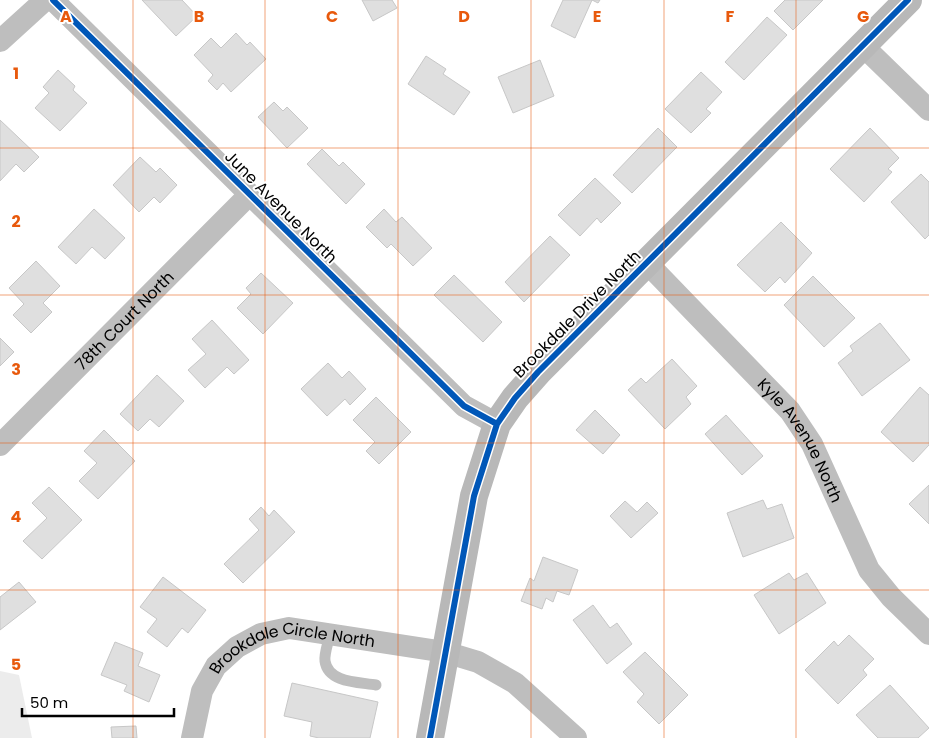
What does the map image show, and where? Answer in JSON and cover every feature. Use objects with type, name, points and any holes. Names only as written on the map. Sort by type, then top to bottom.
[{"type":"street","points":[[0,41],[45,0]]},
{"type":"street","name":"June Avenue North","points":[[53,0],[464,406],[497,424]]},
{"type":"street","name":"Brookdale Drive North","points":[[430,738],[474,496],[497,424],[515,398],[538,372],[908,0]]},
{"type":"street","points":[[863,46],[929,110]]},
{"type":"street","name":"78th Court North","points":[[0,444],[249,195]]},
{"type":"street","name":"Kyle Avenue North","points":[[647,263],[790,411],[812,444],[869,570],[891,597],[929,634]]},
{"type":"street","name":"Brookdale Circle North","points":[[192,738],[202,691],[216,666],[237,647],[261,634],[289,628],[445,652]]},
{"type":"street","points":[[445,652],[478,662],[515,683],[576,738]]},
{"type":"lane","points":[[330,633],[325,661],[333,674],[338,678],[376,685]]},
{"type":"shaded area","points":[[0,671],[19,675],[32,738],[0,738]]},
{"type":"building","points":[[142,0],[182,0],[197,16],[176,36]]},
{"type":"building","points":[[362,0],[392,0],[397,8],[373,21]]},
{"type":"building","points":[[563,0],[592,0],[575,38],[551,26]]},
{"type":"building","points":[[785,0],[823,0],[793,30],[774,11]]},
{"type":"building","points":[[767,17],[787,35],[744,80],[725,62]]},
{"type":"building","points":[[236,33],[247,45],[250,42],[266,59],[231,92],[223,83],[217,90],[208,81],[213,75],[194,55],[211,38],[221,48]]},
{"type":"building","points":[[426,56],[446,69],[443,74],[470,92],[454,115],[408,84]]},
{"type":"building","points":[[540,60],[554,96],[513,113],[498,77]]},
{"type":"building","points":[[58,70],[75,86],[73,90],[87,103],[60,131],[35,108],[49,93],[43,87]]},
{"type":"building","points":[[701,72],[722,92],[706,109],[711,113],[691,133],[665,109]]},
{"type":"building","points":[[274,102],[283,111],[287,107],[308,128],[287,148],[258,117]]},
{"type":"building","points":[[0,120],[39,157],[24,172],[16,164],[0,181]]},
{"type":"building","points":[[658,128],[677,147],[632,193],[613,175]]},
{"type":"building","points":[[870,128],[899,158],[888,169],[892,172],[864,202],[830,169]]},
{"type":"building","points":[[322,149],[339,166],[343,162],[365,184],[346,204],[307,164]]},
{"type":"building","points":[[140,157],[156,172],[160,168],[177,185],[160,203],[154,197],[139,212],[113,185]]},
{"type":"building","points":[[921,174],[929,182],[929,235],[925,239],[891,202]]},
{"type":"building","points":[[595,178],[621,203],[601,223],[597,218],[580,236],[558,215]]},
{"type":"building","points":[[94,209],[125,238],[105,259],[92,247],[76,264],[58,247]]},
{"type":"building","points":[[384,209],[396,222],[402,217],[432,248],[413,266],[391,244],[387,248],[366,227]]},
{"type":"building","points":[[781,222],[812,253],[785,283],[780,277],[765,292],[737,265]]},
{"type":"building","points":[[550,236],[570,255],[524,302],[505,282]]},
{"type":"building","points":[[36,261],[60,286],[43,303],[52,312],[31,333],[13,315],[24,304],[9,288]]},
{"type":"building","points":[[261,273],[293,303],[263,334],[237,308],[251,294],[246,288]]},
{"type":"building","points":[[454,275],[502,322],[483,342],[434,295]]},
{"type":"building","points":[[813,276],[855,318],[824,347],[784,305]]},
{"type":"building","points":[[212,320],[249,360],[234,374],[227,367],[205,388],[188,370],[206,354],[192,339]]},
{"type":"building","points":[[880,323],[910,360],[862,396],[838,363],[853,351],[850,346]]},
{"type":"building","points":[[0,338],[14,352],[0,366]]},
{"type":"building","points":[[672,359],[697,386],[686,397],[691,404],[665,429],[628,390],[641,378],[646,383]]},
{"type":"building","points":[[328,363],[342,378],[349,371],[366,389],[350,405],[345,399],[327,416],[301,389]]},
{"type":"building","points":[[157,375],[184,401],[159,427],[150,419],[138,431],[120,414]]},
{"type":"building","points":[[920,387],[929,395],[929,445],[913,462],[881,432]]},
{"type":"building","points":[[376,397],[411,432],[379,464],[366,451],[375,442],[353,420]]},
{"type":"building","points":[[595,410],[620,435],[603,454],[576,430]]},
{"type":"building","points":[[726,415],[763,456],[742,475],[705,434]]},
{"type":"building","points":[[104,430],[135,461],[98,499],[79,481],[97,463],[84,451]]},
{"type":"building","points":[[929,485],[929,524],[909,504]]},
{"type":"building","points":[[49,487],[82,520],[42,559],[23,541],[47,518],[32,503]]},
{"type":"building","points":[[763,500],[767,509],[782,504],[794,538],[743,557],[727,513]]},
{"type":"building","points":[[625,501],[637,512],[647,502],[658,513],[631,538],[610,516]]},
{"type":"building","points":[[261,507],[269,516],[274,510],[295,532],[243,583],[224,564],[259,530],[249,519]]},
{"type":"building","points":[[543,557],[578,570],[569,595],[557,591],[553,602],[546,598],[542,609],[521,601],[530,578],[534,581]]},
{"type":"building","points":[[789,573],[794,580],[807,573],[826,603],[779,634],[754,595]]},
{"type":"building","points":[[163,577],[206,610],[188,633],[182,628],[167,647],[147,632],[157,619],[140,607]]},
{"type":"building","points":[[19,582],[36,602],[0,630],[0,597]]},
{"type":"building","points":[[593,605],[610,628],[617,623],[632,644],[607,664],[573,620]]},
{"type":"building","points":[[849,635],[874,659],[863,670],[867,675],[838,704],[805,670],[834,641],[838,646]]},
{"type":"building","points":[[115,642],[143,653],[138,666],[160,675],[149,702],[124,691],[127,685],[101,675]]},
{"type":"building","points":[[645,652],[688,695],[659,724],[637,702],[644,694],[623,672]]},
{"type":"building","points":[[292,683],[378,702],[370,738],[319,738],[310,736],[312,722],[284,716]]},
{"type":"building","points":[[890,685],[929,728],[918,738],[878,738],[856,715]]},
{"type":"building","points":[[136,726],[137,738],[112,738],[111,727]]},
{"type":"cycle path","points":[[53,0],[464,406],[497,424]]},
{"type":"cycle path","points":[[430,738],[474,496],[497,424],[515,398],[538,372],[908,0]]}]
